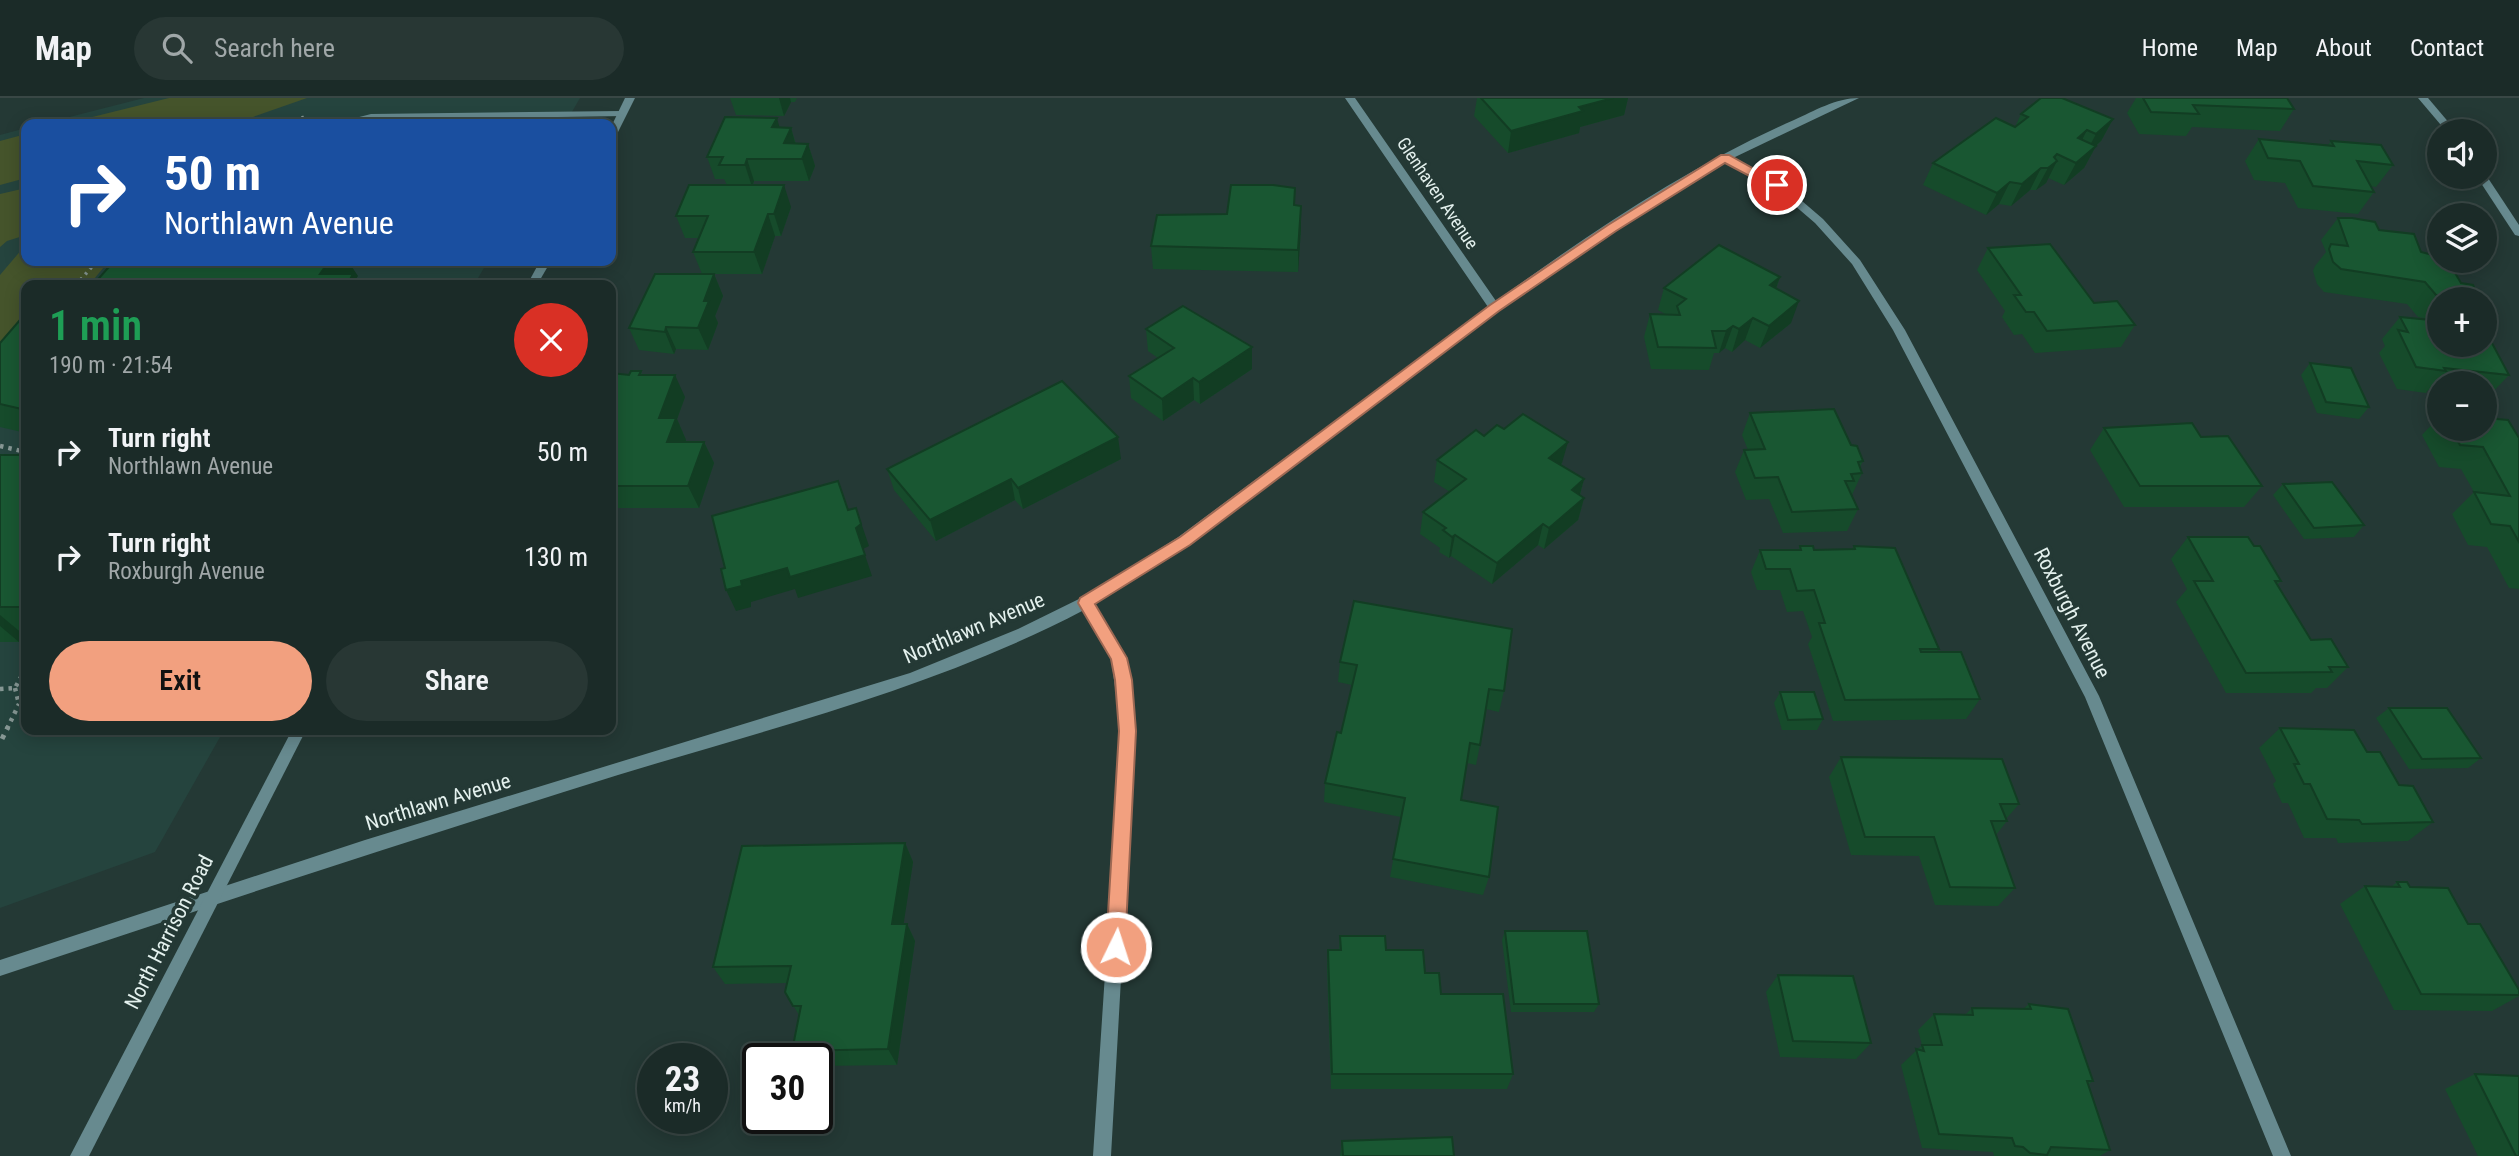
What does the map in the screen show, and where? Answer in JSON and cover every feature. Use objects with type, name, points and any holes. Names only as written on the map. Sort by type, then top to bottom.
[{"type":"street","points":[[616,126],[630,98]]},
{"type":"street","name":"Glenhaven Avenue","points":[[1350,98],[1495,308]]},
{"type":"street","name":"Northlawn Avenue","points":[[0,968],[213,896],[913,678],[1086,603],[1185,541],[1495,308],[1612,228],[1725,158],[1784,128],[1854,98]]},
{"type":"street","points":[[2423,98],[2441,119]]},
{"type":"street","points":[[361,119],[622,114]]},
{"type":"street","name":"Roxburgh Avenue","points":[[1725,158],[1777,185],[1819,221],[1856,262],[1899,330],[2092,696],[2282,1156]]},
{"type":"street","points":[[2490,189],[2519,233]]},
{"type":"street","points":[[1086,603],[1118,658],[1128,731],[1102,1156]]},
{"type":"street","name":"North Harrison Road","points":[[79,1156],[296,735]]},
{"type":"path","points":[[80,280],[93,266]]},
{"type":"path","points":[[0,446],[21,451]]},
{"type":"path","points":[[1,739],[19,704],[15,688],[21,677]]},
{"type":"path","points":[[0,689],[15,688]]},
{"type":"shaded area","points":[[144,98],[580,98],[568,119],[62,119]]},
{"type":"shaded area","points":[[21,129],[21,266],[485,266],[477,280],[21,280],[21,735],[221,735],[155,852],[0,908],[0,135]]},
{"type":"green space","points":[[169,98],[307,98],[247,119],[84,119]]},
{"type":"green space","points":[[21,135],[21,179],[0,185],[0,141]]},
{"type":"green space","points":[[21,189],[21,237],[7,241],[0,247],[0,194]]},
{"type":"green space","points":[[21,250],[21,266],[105,266],[93,280],[21,280],[21,356],[0,356],[0,275]]},
{"type":"building","points":[[1481,98],[1613,98],[1579,107],[1583,111],[1511,131]]},
{"type":"building","points":[[2041,98],[2062,98],[2113,119],[2096,134],[2087,130],[2078,138],[2096,146],[2076,163],[2057,154],[2054,157],[2057,161],[2048,168],[2041,168],[2022,184],[2010,182],[1997,193],[1933,163],[1996,118],[2015,127],[2028,117],[2021,114]]},
{"type":"building","points":[[2143,98],[2287,98],[2294,109],[2193,105],[2199,114],[2151,112]]},
{"type":"building","points":[[725,117],[777,118],[772,127],[791,128],[784,143],[808,144],[802,159],[747,159],[745,165],[719,165],[723,157],[707,157]]},
{"type":"building","points":[[2259,139],[2334,146],[2331,141],[2381,145],[2393,165],[2357,161],[2374,192],[2313,186],[2300,161],[2268,158]]},
{"type":"building","points":[[689,185],[784,185],[774,214],[768,214],[754,252],[693,252],[708,216],[676,216]]},
{"type":"building","points":[[1231,185],[1295,188],[1294,205],[1301,206],[1298,250],[1151,246],[1157,215],[1227,214]]},
{"type":"building","points":[[2338,218],[2375,222],[2379,230],[2414,234],[2421,252],[2427,254],[2427,273],[2455,273],[2461,283],[2474,287],[2429,287],[2425,282],[2341,269],[2333,262],[2329,249],[2331,244],[2348,246]]},
{"type":"building","points":[[2050,244],[2094,303],[2117,301],[2135,325],[2047,331],[2034,312],[2026,312],[2014,295],[2021,295],[1988,248]]},
{"type":"building","points":[[1719,245],[1780,277],[1770,285],[1799,301],[1769,326],[1753,318],[1739,329],[1733,326],[1726,331],[1712,331],[1716,348],[1658,347],[1650,314],[1680,315],[1677,306],[1686,299],[1664,288]]},
{"type":"building","points":[[110,266],[326,266],[320,274],[353,274],[350,280],[97,280]]},
{"type":"building","points":[[655,274],[714,274],[704,301],[709,301],[698,328],[666,327],[665,332],[629,328]]},
{"type":"building","points":[[1183,306],[1252,347],[1199,382],[1193,378],[1162,399],[1129,376],[1174,348],[1146,329]]},
{"type":"building","points":[[2400,317],[2427,320],[2427,357],[2497,357],[2497,352],[2509,375],[2497,374],[2497,371],[2444,368],[2446,371],[2416,367],[2398,330],[2408,332]]},
{"type":"building","points":[[21,319],[21,409],[0,404],[0,343]]},
{"type":"building","points":[[2310,363],[2351,368],[2369,407],[2326,402]]},
{"type":"building","points":[[631,371],[641,371],[639,375],[675,375],[659,418],[676,418],[667,442],[704,442],[688,486],[616,486],[616,374],[629,375]]},
{"type":"building","points":[[1062,381],[1118,437],[1018,488],[1011,479],[930,520],[887,469]]},
{"type":"building","points":[[1834,409],[1851,445],[1857,446],[1863,461],[1858,462],[1862,473],[1851,474],[1854,481],[1845,481],[1858,509],[1792,512],[1778,477],[1755,478],[1744,450],[1765,449],[1750,413]]},
{"type":"building","points":[[1523,414],[1568,442],[1549,458],[1584,479],[1572,490],[1584,498],[1549,528],[1543,524],[1497,563],[1455,535],[1452,537],[1443,530],[1446,528],[1423,512],[1466,479],[1437,460],[1476,430],[1484,436],[1497,425],[1504,429]]},
{"type":"building","points":[[2497,419],[2508,420],[2519,438],[2519,542],[2510,526],[2491,524],[2474,492],[2510,496],[2483,447],[2460,445],[2458,441],[2497,441]]},
{"type":"building","points":[[2192,423],[2201,437],[2228,436],[2262,486],[2140,486],[2104,428]]},
{"type":"building","points":[[0,455],[21,455],[21,607],[0,607]]},
{"type":"building","points":[[838,481],[848,510],[856,508],[861,524],[856,528],[865,555],[790,577],[787,568],[741,581],[742,586],[726,590],[721,569],[725,568],[712,516]]},
{"type":"building","points":[[2332,482],[2364,525],[2314,528],[2283,484]]},
{"type":"building","points":[[2188,537],[2248,537],[2254,546],[2260,546],[2281,581],[2275,581],[2311,640],[2331,639],[2348,667],[2329,667],[2332,672],[2246,673],[2194,581],[2213,581]]},
{"type":"building","points":[[1800,546],[1813,546],[1814,550],[1855,549],[1854,546],[1895,548],[1939,649],[1920,649],[1921,652],[1961,652],[1980,699],[1845,700],[1819,623],[1825,623],[1814,590],[1797,591],[1790,569],[1766,569],[1760,550],[1801,550]]},
{"type":"building","points":[[1354,601],[1512,629],[1504,691],[1489,689],[1480,745],[1470,743],[1461,800],[1498,807],[1489,877],[1393,859],[1405,798],[1325,783],[1337,732],[1341,733],[1357,665],[1340,662]]},
{"type":"building","points":[[1780,692],[1814,692],[1823,719],[1788,720]]},
{"type":"building","points":[[2389,708],[2447,708],[2481,758],[2422,759]]},
{"type":"building","points":[[2280,728],[2354,730],[2367,752],[2380,752],[2399,785],[2413,786],[2433,822],[2362,824],[2359,820],[2327,819],[2310,784],[2304,784],[2294,764],[2299,764]]},
{"type":"building","points":[[1841,757],[2002,759],[2019,804],[2000,804],[2007,821],[1991,821],[2015,888],[1950,887],[1934,837],[1865,837]]},
{"type":"building","points":[[905,843],[892,924],[907,924],[888,1049],[833,1050],[833,1043],[794,1043],[801,1006],[793,1006],[785,992],[791,966],[713,967],[742,846]]},
{"type":"building","points":[[2397,882],[2407,882],[2410,887],[2448,888],[2468,924],[2480,924],[2519,990],[2519,995],[2421,994],[2365,886],[2400,887]]},
{"type":"building","points":[[1505,931],[1587,931],[1599,1004],[1514,1004]]},
{"type":"building","points":[[1340,936],[1385,936],[1386,950],[1423,950],[1425,973],[1439,973],[1441,994],[1503,994],[1513,1074],[1332,1074],[1328,950],[1341,950]]},
{"type":"building","points":[[1778,975],[1853,976],[1871,1043],[1793,1041]]},
{"type":"building","points":[[2029,1004],[2068,1009],[2093,1081],[2087,1081],[2110,1150],[2051,1147],[2047,1155],[2030,1153],[2023,1147],[2015,1146],[2012,1138],[1939,1134],[1916,1049],[1924,1051],[1922,1045],[1942,1045],[1934,1014],[1973,1015],[1972,1008],[2031,1009]]},
{"type":"building","points":[[2475,1074],[2519,1076],[2519,1156],[2516,1156]]},
{"type":"building","points":[[1452,1137],[1454,1156],[1343,1156],[1342,1141]]},
{"type":"route","points":[[1116,947],[1128,731],[1124,680],[1118,658],[1086,603],[1185,541],[1495,308],[1612,228],[1725,158],[1777,185]]}]
